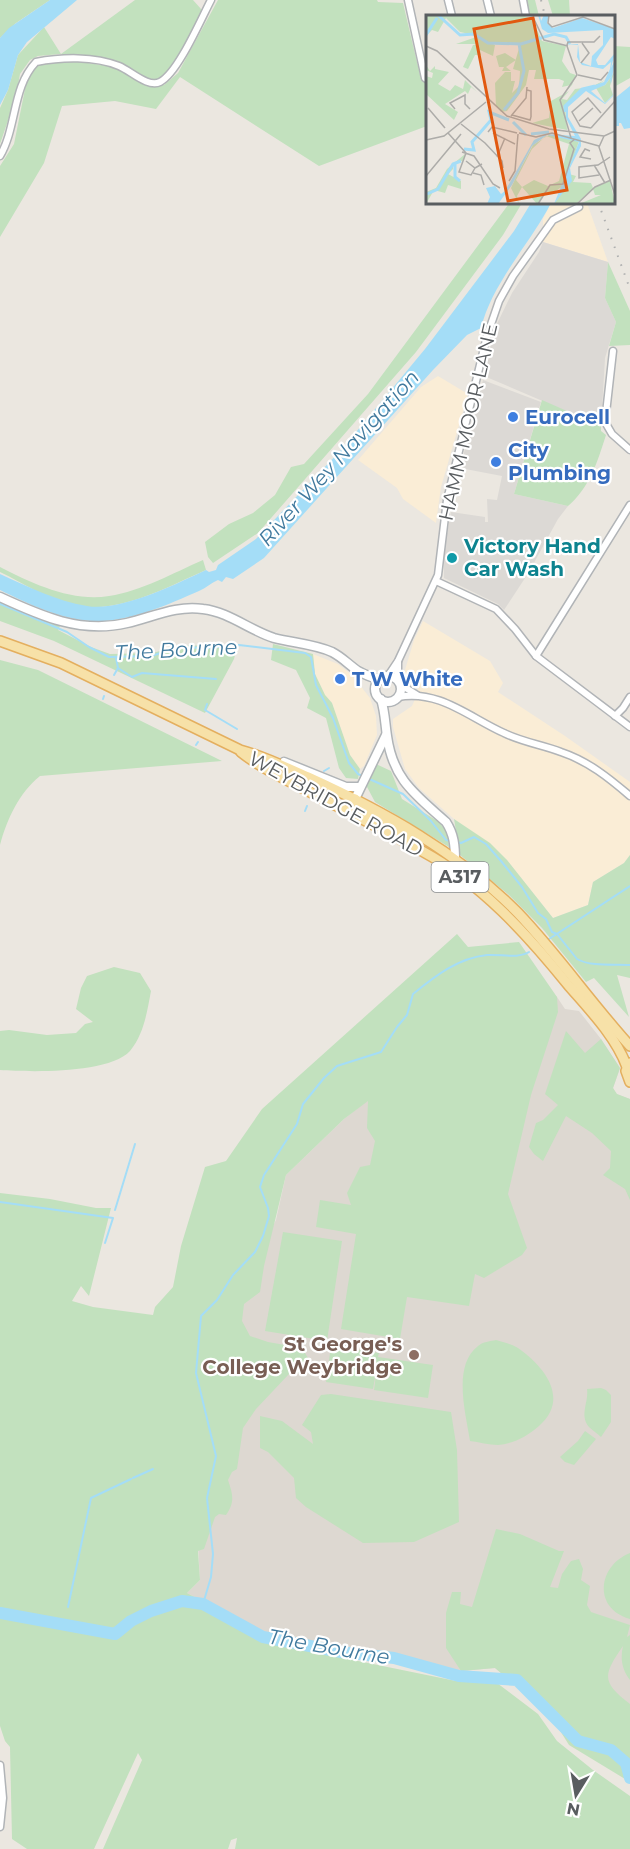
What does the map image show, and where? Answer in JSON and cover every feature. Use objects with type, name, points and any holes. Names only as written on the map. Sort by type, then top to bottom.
[{"type":"main road","name":"WEYBRIDGE ROAD","points":[[0,641],[61,663],[240,750],[256,754],[355,799],[395,821],[455,860],[494,891],[536,932],[630,1046]]},
{"type":"main road","name":"WEYBRIDGE ROAD","points":[[240,750],[250,759],[273,772],[422,851],[481,893],[528,936],[610,1036],[628,1065],[627,1076],[630,1082]]},
{"type":"main road","points":[[355,799],[355,806],[399,831],[422,851]]},
{"type":"street","points":[[0,156],[11,133],[22,82],[28,70],[36,62],[73,59],[117,65],[149,83],[158,83],[173,70],[211,0]]},
{"type":"street","points":[[408,0],[426,79]]},
{"type":"street","points":[[448,0],[452,15]]},
{"type":"street","points":[[488,0],[491,15]]},
{"type":"street","points":[[523,0],[526,15]]},
{"type":"street","name":"HAMM MOOR LANE","points":[[383,678],[398,661],[436,581],[447,498],[487,336],[499,301],[513,276],[553,220],[579,207]]},
{"type":"street","points":[[613,351],[605,422],[607,428],[630,450]]},
{"type":"street","points":[[536,656],[630,506]]},
{"type":"street","points":[[436,581],[496,609],[536,656],[630,727]]},
{"type":"street","points":[[0,597],[38,614],[88,627],[128,623],[178,609],[213,610],[273,637],[336,654],[358,670],[379,696],[389,701],[417,695]]},
{"type":"street","name":"HAMM MOOR LANE","points":[[398,661],[399,683]]},
{"type":"street","points":[[358,670],[399,683],[417,695],[459,708],[505,734],[564,753],[607,776],[630,796]]},
{"type":"street","points":[[383,678],[376,686],[387,722]]},
{"type":"street","points":[[355,799],[386,735],[387,722],[397,698],[399,683]]},
{"type":"street","points":[[615,716],[630,697]]},
{"type":"street","points":[[386,735],[401,778],[410,791],[446,822],[453,835],[455,860]]},
{"type":"street","points":[[256,754],[265,754],[346,787],[364,780]]},
{"type":"street","points":[[0,1765],[3,1798],[0,1827]]},
{"type":"shaded area","points":[[550,204],[587,204],[608,262],[543,242],[543,219]]},
{"type":"shaded area","points":[[543,242],[608,262],[605,298],[616,322],[605,358],[601,426],[484,376],[494,330],[512,293]]},
{"type":"shaded area","points":[[438,376],[468,394],[441,487],[436,523],[403,499],[397,488],[358,460],[421,387]]},
{"type":"shaded area","points":[[483,380],[541,402],[514,494],[568,506],[504,610],[498,604],[444,578],[444,550],[451,512],[485,517],[485,522],[488,522],[487,499],[497,500],[502,476],[460,468]]},
{"type":"shaded area","points":[[423,621],[490,661],[503,683],[498,692],[630,782],[630,855],[624,863],[593,882],[588,905],[553,918],[507,860],[454,819],[419,788],[405,769],[393,727],[393,719],[412,706],[417,695],[418,689],[407,680],[405,670],[414,640]]},
{"type":"shaded area","points":[[313,654],[338,664],[352,675],[370,698],[376,716],[377,735],[364,766],[360,769],[350,755],[332,703],[325,695],[315,674]]},
{"type":"shaded area","name":"St George's College Weybridge","points":[[526,966],[557,997],[565,1009],[579,1011],[601,1039],[620,1068],[613,1088],[616,1094],[630,1099],[630,1761],[549,1713],[495,1668],[461,1671],[402,1655],[262,1632],[187,1593],[200,1580],[190,1392],[276,1220],[286,1175],[344,1119],[368,1100],[411,1020]]},
{"type":"green space","points":[[0,0],[50,0],[16,23],[0,38]]},
{"type":"green space","points":[[135,0],[193,0],[201,9],[203,16],[173,71],[153,84],[117,65],[73,59],[60,54],[38,56],[30,60],[20,74],[16,97],[0,144],[0,108],[18,55],[44,27],[61,54]]},
{"type":"green space","points":[[218,0],[377,0],[378,2],[403,3],[421,79],[426,82],[426,126],[319,166],[180,77],[156,109],[115,101],[62,106],[44,163],[0,237],[0,166],[14,144],[26,84],[31,72],[37,66],[51,62],[73,61],[116,67],[148,86],[164,85],[178,73]]},
{"type":"green space","points":[[525,0],[535,0],[539,15],[529,15]]},
{"type":"green space","points":[[548,0],[569,0],[570,15],[553,15]]},
{"type":"green space","points":[[615,46],[630,47],[630,78],[615,86]]},
{"type":"green space","points":[[521,204],[503,235],[416,352],[258,533],[213,563],[208,557],[205,542],[229,524],[253,513],[275,495],[291,467],[304,464],[368,394],[508,205]]},
{"type":"green space","points":[[608,262],[630,311],[630,345],[609,346],[616,322],[605,298]]},
{"type":"green space","points":[[542,400],[601,426],[601,431],[606,435],[587,483],[568,506],[514,494]]},
{"type":"green space","points":[[203,560],[206,570],[158,592],[107,606],[72,605],[44,595],[0,572],[0,567],[53,590],[95,597],[133,590]]},
{"type":"green space","points":[[0,601],[60,626],[58,630],[110,654],[153,653],[181,645],[238,644],[234,659],[205,713],[54,641],[0,621]]},
{"type":"green space","points":[[273,644],[313,654],[315,674],[325,695],[332,703],[350,755],[360,769],[358,779],[346,778],[339,768],[326,718],[307,708],[310,698],[296,670],[271,660]]},
{"type":"green space","points":[[0,660],[38,670],[222,761],[40,776],[26,790],[15,807],[0,845]]},
{"type":"green space","points":[[376,764],[391,771],[402,799],[439,822],[447,832],[449,847],[375,802],[366,785]]},
{"type":"green space","points":[[454,819],[490,843],[507,860],[553,918],[588,905],[593,882],[624,863],[630,855],[630,978],[617,975],[629,1017],[594,978],[586,982],[542,928],[509,895],[460,855]]},
{"type":"green space","points":[[457,934],[468,947],[519,942],[557,997],[558,1012],[531,1095],[508,1194],[527,1248],[522,1255],[484,1278],[475,1274],[469,1306],[407,1297],[400,1339],[341,1329],[356,1234],[316,1227],[320,1200],[351,1205],[347,1193],[360,1167],[370,1165],[375,1141],[367,1128],[368,1101],[344,1119],[286,1175],[260,1292],[244,1304],[242,1321],[250,1336],[302,1348],[311,1363],[307,1372],[289,1374],[256,1409],[243,1428],[237,1469],[232,1472],[228,1480],[232,1494],[231,1506],[226,1515],[219,1514],[215,1517],[204,1549],[198,1551],[200,1580],[187,1593],[262,1632],[265,1642],[456,1681],[497,1683],[538,1714],[557,1741],[630,1796],[630,1849],[235,1849],[237,1838],[231,1840],[228,1849],[103,1849],[142,1760],[138,1753],[94,1849],[27,1849],[12,1839],[10,1747],[5,1741],[0,1726],[0,1193],[96,1208],[111,1208],[89,1296],[81,1286],[72,1301],[93,1307],[153,1315],[155,1307],[173,1287],[181,1246],[205,1167],[226,1161],[262,1109]]},
{"type":"green space","points":[[114,967],[140,973],[151,991],[142,1030],[130,1051],[120,1059],[88,1068],[49,1071],[0,1070],[0,1031],[47,1035],[76,1033],[85,1024],[93,1022],[76,1009],[81,988],[87,976]]},
{"type":"green space","points":[[566,1031],[585,1053],[601,1039],[620,1068],[613,1088],[617,1094],[630,1099],[630,1200],[625,1189],[603,1175],[610,1168],[611,1151],[592,1133],[566,1116],[543,1161],[529,1147],[536,1123],[543,1120],[558,1105],[545,1094]]},
{"type":"green space","points":[[283,1232],[342,1241],[327,1341],[265,1331]]},
{"type":"green space","points":[[496,1340],[516,1347],[537,1364],[550,1384],[553,1405],[548,1416],[530,1433],[509,1443],[491,1445],[470,1441],[464,1404],[463,1378],[465,1365],[470,1355],[480,1345]]},
{"type":"green space","points":[[331,1346],[379,1353],[378,1357],[433,1365],[428,1398],[374,1390],[377,1367],[373,1389],[326,1382]]},
{"type":"green space","points":[[601,1388],[611,1395],[611,1422],[601,1437],[589,1427],[584,1413],[587,1389]]},
{"type":"green space","points":[[331,1394],[451,1412],[457,1450],[459,1522],[414,1542],[363,1543],[306,1507],[296,1498],[294,1478],[268,1452],[260,1448],[260,1416],[282,1421],[313,1444],[311,1432],[302,1425],[321,1395]]},
{"type":"green space","points":[[585,1431],[596,1439],[574,1465],[565,1462],[560,1457],[578,1441]]},
{"type":"green space","points":[[496,1529],[520,1534],[559,1551],[564,1551],[550,1587],[558,1588],[562,1574],[571,1561],[579,1559],[583,1569],[581,1580],[590,1586],[587,1605],[591,1612],[630,1625],[627,1637],[630,1635],[630,1680],[622,1664],[623,1646],[612,1664],[608,1678],[614,1690],[630,1704],[630,1782],[569,1745],[549,1713],[495,1668],[461,1671],[446,1648],[446,1613],[452,1592],[461,1592],[460,1604],[472,1607]]},
{"type":"green space","points":[[630,1553],[630,1619],[618,1614],[610,1606],[605,1597],[604,1587],[611,1567]]},
{"type":"water","points":[[50,0],[77,0],[27,42],[18,55],[8,90],[0,105],[0,38],[9,28]]},
{"type":"water","points":[[630,86],[630,128],[624,129],[621,123],[615,126],[615,98]]},
{"type":"water","name":"River Wey Navigation","points":[[530,204],[550,204],[502,279],[486,311],[481,328],[467,335],[433,370],[264,558],[233,579],[226,577],[222,582],[218,580],[199,591],[147,612],[105,621],[80,620],[56,614],[0,590],[0,574],[64,601],[100,607],[148,596],[206,570],[209,572],[216,570],[218,565],[256,539],[342,449],[425,349],[514,231]]},
{"type":"waterway","name":"The Bourne","points":[[0,604],[67,632],[109,657],[151,656],[180,647],[207,648],[239,645],[305,653],[311,657],[316,685],[333,718],[349,763],[358,774],[403,794],[431,821],[446,840],[451,841]]},
{"type":"waterway","points":[[116,658],[118,668],[132,677],[142,673],[216,679]]},
{"type":"waterway","points":[[114,675],[118,668]]},
{"type":"waterway","points":[[207,704],[205,710],[237,729]]},
{"type":"waterway","points":[[324,771],[329,768]]},
{"type":"waterway","points":[[305,811],[307,806]]},
{"type":"waterway","name":"The Bourne","points":[[457,842],[461,843],[474,837],[486,844],[522,887],[538,913],[546,919],[552,932],[557,934],[577,959],[596,964],[630,965]]},
{"type":"waterway","points":[[549,939],[630,886]]},
{"type":"waterway","points":[[203,1604],[211,1577],[213,1554],[207,1498],[216,1456],[196,1373],[201,1316],[217,1300],[233,1275],[255,1252],[263,1236],[269,1216],[260,1187],[264,1175],[297,1124],[303,1104],[324,1078],[337,1066],[381,1052],[407,1015],[413,994],[438,975],[466,960],[487,955],[515,956],[529,952]]},
{"type":"waterway","points":[[115,1210],[135,1144]]},
{"type":"waterway","points":[[0,1202],[113,1218],[105,1243]]},
{"type":"waterway","points":[[133,1478],[153,1469]]},
{"type":"waterway","points":[[68,1607],[91,1498],[131,1479]]},
{"type":"waterway","name":"The Bourne","points":[[0,1613],[115,1634],[131,1621],[151,1611],[182,1601],[203,1604],[263,1637],[341,1652],[394,1658],[459,1676],[517,1680],[578,1741],[611,1750],[626,1763],[630,1778]]},
{"type":"railway","points":[[541,0],[545,15]]},
{"type":"railway","points":[[599,204],[630,289]]},
{"type":"place","name":"Eurocell","points":[[513,417]]},
{"type":"place","name":"City Plumbing","points":[[496,462]]},
{"type":"place","name":"Victory Hand Car Wash","points":[[452,558]]},
{"type":"place","name":"T W White","points":[[340,679]]},
{"type":"place","name":"St George's College Weybridge","points":[[414,1355]]}]
